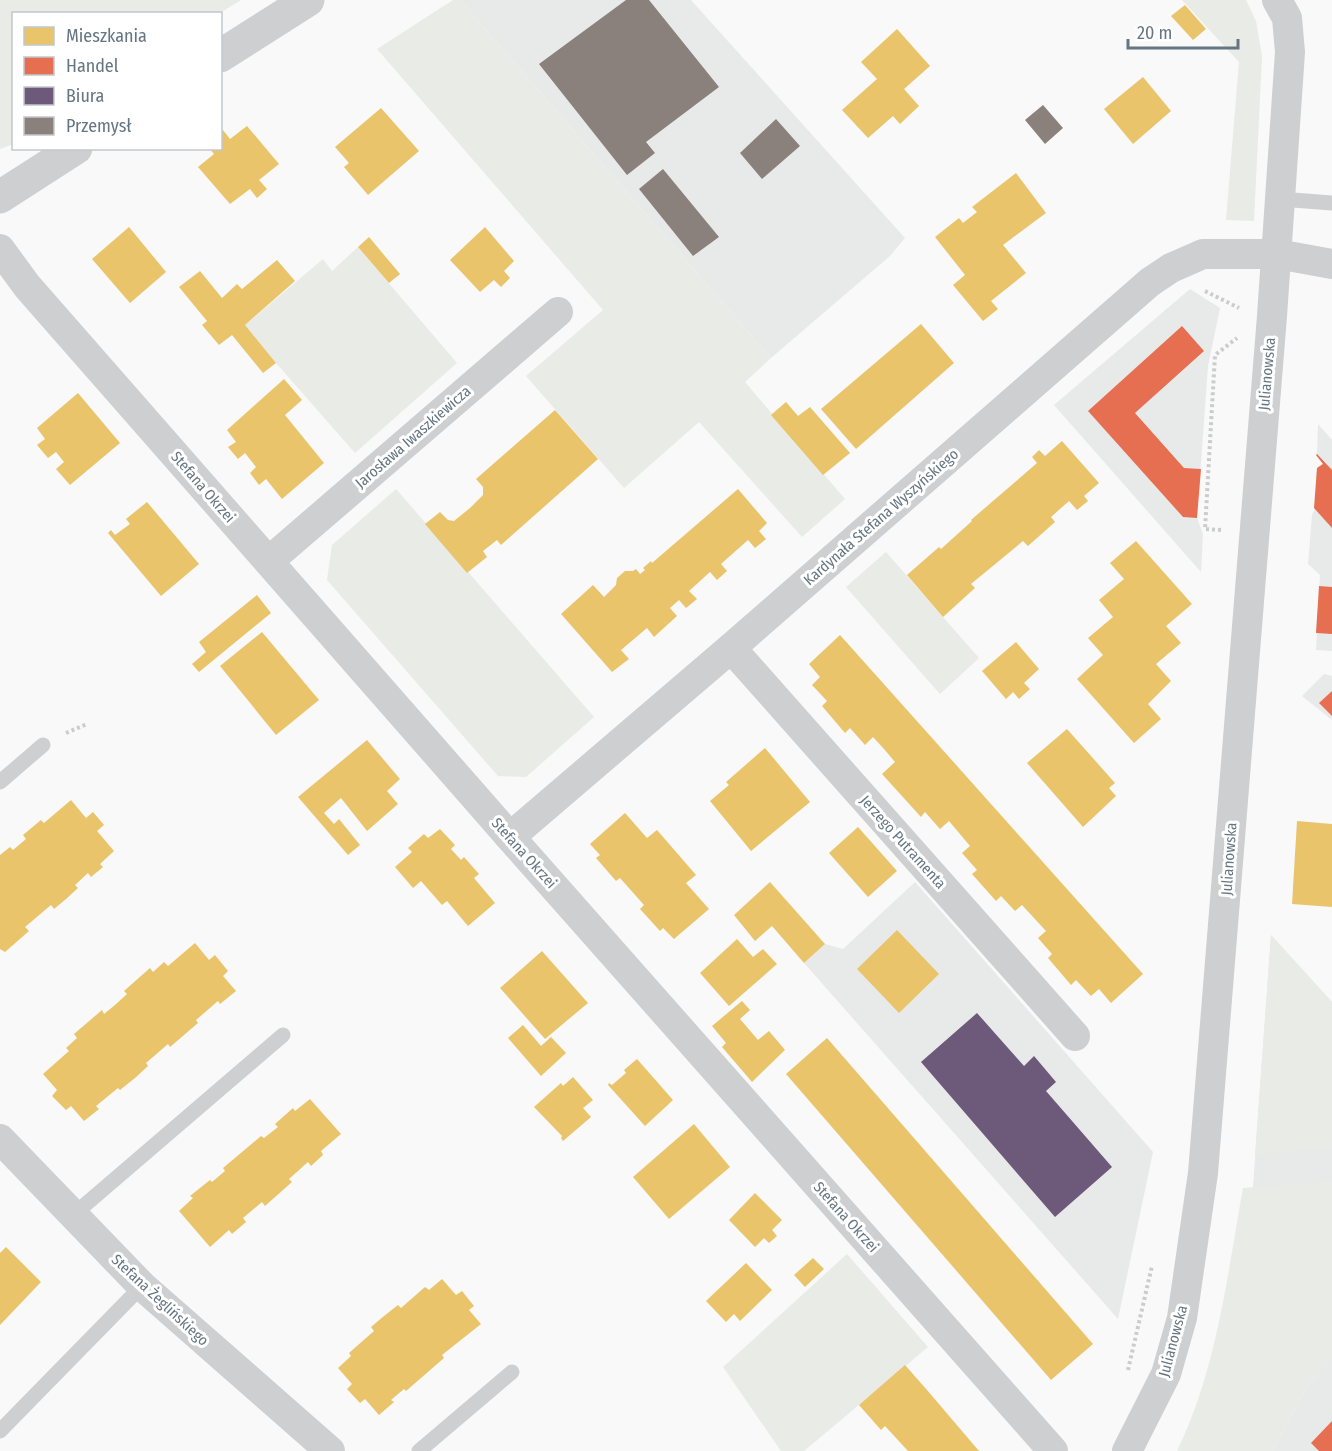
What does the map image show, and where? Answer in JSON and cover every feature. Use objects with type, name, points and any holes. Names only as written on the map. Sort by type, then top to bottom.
[{"type":"street","points":[[222,55],[308,0]]},
{"type":"street","name":"Julianowska","points":[[1127,1451],[1166,1374],[1182,1318],[1203,1173],[1290,52],[1287,18],[1277,0]]},
{"type":"street","points":[[0,197],[73,150]]},
{"type":"street","name":"Stefana Okrzei","points":[[0,249],[27,286],[1053,1451]]},
{"type":"street","points":[[1276,254],[1332,264]]},
{"type":"street","name":"Kardynała Stefana Wyszyńskiego","points":[[510,837],[731,648],[1150,282],[1171,268],[1203,255],[1276,254]]},
{"type":"street","name":"Jarosława Iwaszkiewicza","points":[[269,561],[558,312]]},
{"type":"street","name":"Jerzego Putramenta","points":[[731,648],[1075,1036]]},
{"type":"street","name":"Stefana Żeglińskiego","points":[[0,1139],[142,1287],[330,1451]]},
{"type":"lane","points":[[1280,199],[1332,202]]},
{"type":"lane","points":[[0,782],[43,745]]},
{"type":"lane","points":[[72,1216],[283,1035]]},
{"type":"lane","points":[[0,1431],[142,1287]]},
{"type":"lane","points":[[419,1451],[512,1372]]},
{"type":"path","points":[[1197,287],[1244,311]]},
{"type":"path","points":[[1240,335],[1215,355],[1205,529],[1254,534]]},
{"type":"path","points":[[1125,1380],[1155,1257]]},
{"type":"shaded area","points":[[0,0],[241,0],[222,12],[12,12],[12,144],[0,149]]},
{"type":"shaded area","points":[[453,0],[460,0],[771,358],[745,382],[845,499],[802,537],[699,422],[624,488],[526,376],[603,310],[377,49]]},
{"type":"shaded area","points":[[460,0],[691,0],[905,238],[890,256],[771,358]]},
{"type":"shaded area","points":[[1182,0],[1246,0],[1256,21],[1262,56],[1254,221],[1226,220],[1239,62]]},
{"type":"shaded area","points":[[358,247],[457,363],[355,453],[245,325],[323,259],[332,271]]},
{"type":"shaded area","points":[[1190,289],[1220,308],[1208,366],[1197,518],[1203,534],[1201,572],[1054,405]]},
{"type":"shaded area","points":[[1318,424],[1332,440],[1332,651],[1316,650],[1320,575],[1308,564],[1317,468],[1323,463],[1316,455]]},
{"type":"shaded area","points":[[396,489],[594,717],[526,777],[498,776],[327,580],[332,545]]},
{"type":"shaded area","points":[[886,552],[979,658],[940,694],[846,587]]},
{"type":"shaded area","points":[[1324,674],[1332,676],[1332,720],[1302,696]]},
{"type":"shaded area","points":[[915,882],[1153,1152],[1118,1319],[804,963],[825,944],[843,949]]},
{"type":"shaded area","points":[[1271,935],[1332,1002],[1332,1451],[1273,1451],[1306,1388],[1320,1372],[1233,1317],[1253,1187]]},
{"type":"shaded area","points":[[1271,935],[1332,1002],[1332,1147],[1255,1155]]},
{"type":"shaded area","points":[[1332,1181],[1332,1359],[1306,1388],[1273,1451],[1177,1451],[1191,1420],[1211,1355],[1226,1288],[1243,1188]]},
{"type":"shaded area","points":[[847,1254],[928,1347],[804,1451],[781,1451],[723,1367]]},
{"type":"building: Mieszkania","points":[[1185,5],[1206,29],[1193,40],[1171,16]]},
{"type":"building: Mieszkania","points":[[897,29],[930,66],[904,89],[919,106],[900,124],[893,116],[868,138],[842,110],[877,79],[861,62]]},
{"type":"building: Mieszkania","points":[[1143,77],[1171,111],[1133,144],[1104,109]]},
{"type":"building: Mieszkania","points":[[381,108],[419,151],[368,195],[344,167],[349,163],[335,147]]},
{"type":"building: Mieszkania","points":[[247,126],[279,164],[259,180],[267,189],[257,198],[250,189],[230,204],[198,167],[214,154],[211,150],[222,150],[222,131],[230,139]]},
{"type":"building: Mieszkania","points":[[1016,173],[1046,213],[1003,245],[1026,273],[991,301],[998,309],[983,321],[953,285],[965,275],[935,237],[959,218],[963,223],[977,212],[972,207]]},
{"type":"building: Mieszkania","points":[[129,227],[166,272],[130,303],[92,259]]},
{"type":"building: Mieszkania","points":[[485,227],[514,261],[504,271],[510,278],[501,287],[494,280],[480,292],[450,260]]},
{"type":"building: Mieszkania","points":[[369,237],[400,274],[389,283],[358,247]]},
{"type":"building: Mieszkania","points":[[277,260],[295,281],[245,325],[276,363],[263,373],[232,335],[219,345],[202,325],[207,321],[179,287],[200,271],[222,298],[237,284],[242,289]]},
{"type":"building: Mieszkania","points":[[921,324],[954,363],[856,449],[821,409]]},
{"type":"building: Mieszkania","points":[[284,379],[302,400],[285,415],[324,463],[282,499],[266,479],[259,485],[250,473],[256,467],[245,453],[238,459],[228,447],[236,442],[227,430]]},
{"type":"building: Mieszkania","points":[[78,393],[120,443],[70,485],[56,469],[64,462],[56,452],[48,458],[37,445],[45,439],[37,428]]},
{"type":"building: Mieszkania","points":[[786,402],[798,416],[810,407],[850,453],[823,475],[771,415]]},
{"type":"building: Mieszkania","points":[[555,410],[598,459],[501,545],[497,540],[483,551],[487,557],[467,573],[425,524],[440,512],[448,520],[454,521],[470,508],[483,495],[483,487],[476,479]]},
{"type":"building: Mieszkania","points":[[1062,441],[1099,483],[1084,496],[1088,501],[1077,510],[1069,501],[1051,517],[1055,522],[1028,546],[1023,541],[971,584],[975,588],[943,617],[907,575],[939,547],[941,549],[1037,463],[1032,457],[1039,450],[1045,456]]},
{"type":"building: Mieszkania","points":[[738,489],[767,523],[759,531],[766,539],[755,548],[748,540],[721,564],[727,571],[717,580],[710,572],[689,591],[697,599],[686,608],[679,600],[670,608],[677,616],[654,637],[647,628],[621,650],[629,659],[612,672],[561,614],[593,585],[604,597],[616,585],[617,578],[625,571],[636,569],[640,574],[651,561],[652,563]]},
{"type":"building: Mieszkania","points":[[147,502],[199,564],[161,596],[108,533],[111,530],[115,535],[130,524],[126,519]]},
{"type":"building: Mieszkania","points":[[1136,541],[1192,604],[1166,626],[1181,643],[1156,664],[1171,681],[1148,704],[1161,719],[1134,743],[1077,679],[1103,655],[1088,638],[1113,617],[1099,600],[1124,579],[1110,563]]},
{"type":"building: Mieszkania","points":[[257,595],[271,613],[199,672],[192,664],[206,652],[199,642]]},
{"type":"building: Mieszkania","points":[[262,632],[319,700],[276,735],[220,666]]},
{"type":"building: Mieszkania","points":[[840,635],[1143,974],[1111,1003],[1099,989],[1091,996],[1076,980],[1071,985],[1048,958],[1052,954],[1038,938],[1046,931],[1022,905],[1015,911],[1001,896],[996,901],[972,874],[977,870],[962,853],[970,846],[949,821],[940,829],[925,812],[921,817],[882,774],[895,762],[884,749],[873,737],[865,745],[850,728],[845,733],[822,706],[827,701],[812,685],[820,677],[809,664]]},
{"type":"building: Mieszkania","points":[[1016,642],[1039,669],[1024,683],[1030,689],[1019,699],[1013,692],[1006,699],[982,671]]},
{"type":"building: Mieszkania","points":[[1067,729],[1115,783],[1109,788],[1116,796],[1083,827],[1027,763]]},
{"type":"building: Mieszkania","points":[[367,740],[400,779],[387,791],[398,804],[367,831],[341,798],[324,813],[334,824],[339,819],[360,845],[348,855],[298,797]]},
{"type":"building: Mieszkania","points":[[765,748],[810,802],[751,851],[710,801],[729,785],[726,782]]},
{"type":"building: Mieszkania","points":[[71,800],[86,818],[93,812],[104,825],[97,831],[114,851],[100,864],[103,867],[91,877],[88,873],[75,885],[78,888],[66,899],[54,909],[51,905],[25,927],[29,931],[5,952],[0,949],[0,855],[10,847],[13,850],[26,839],[23,835],[41,820],[44,823]]},
{"type":"building: Mieszkania","points":[[625,813],[647,838],[657,830],[696,875],[686,883],[709,909],[674,939],[663,928],[660,931],[640,909],[644,905],[620,878],[616,881],[596,858],[600,855],[590,844]]},
{"type":"building: Mieszkania","points":[[1297,821],[1332,824],[1332,907],[1292,904]]},
{"type":"building: Mieszkania","points":[[858,827],[897,871],[868,897],[829,853]]},
{"type":"building: Mieszkania","points":[[440,829],[455,845],[451,849],[461,860],[464,857],[479,874],[474,878],[495,903],[468,926],[447,901],[442,905],[421,881],[413,888],[395,867],[412,852],[408,848],[424,834],[428,838]]},
{"type":"building: Mieszkania","points":[[770,882],[825,944],[804,963],[772,926],[755,941],[734,915]]},
{"type":"building: Mieszkania","points":[[897,930],[939,974],[899,1013],[857,969]]},
{"type":"building: Mieszkania","points":[[737,939],[753,957],[763,949],[777,964],[729,1006],[700,973]]},
{"type":"building: Mieszkania","points":[[195,943],[209,960],[215,955],[228,971],[223,976],[236,991],[220,1004],[218,1001],[196,1020],[198,1023],[170,1047],[168,1044],[146,1063],[148,1066],[135,1078],[96,1106],[99,1109],[84,1121],[71,1106],[66,1110],[52,1096],[57,1090],[43,1074],[69,1051],[66,1048],[77,1038],[74,1034],[102,1010],[104,1014],[115,1005],[127,994],[124,991],[150,968],[153,972],[164,962],[168,966]]},
{"type":"building: Mieszkania","points":[[542,951],[588,1003],[545,1039],[500,988]]},
{"type":"building: Mieszkania","points":[[742,1001],[750,1010],[740,1019],[758,1040],[769,1031],[785,1050],[752,1082],[722,1047],[726,1043],[712,1026]]},
{"type":"building: Mieszkania","points":[[523,1025],[541,1046],[551,1037],[566,1053],[541,1076],[508,1038]]},
{"type":"building: Mieszkania","points":[[827,1038],[1093,1344],[1051,1380],[786,1074]]},
{"type":"building: Mieszkania","points":[[637,1059],[673,1100],[645,1126],[608,1085],[609,1083],[612,1085],[626,1073],[624,1070]]},
{"type":"building: Mieszkania","points":[[573,1077],[593,1100],[583,1108],[591,1117],[563,1141],[562,1136],[534,1107],[561,1083],[563,1086]]},
{"type":"building: Mieszkania","points":[[310,1099],[341,1134],[321,1151],[323,1155],[311,1166],[308,1162],[289,1179],[292,1182],[265,1206],[262,1202],[243,1218],[246,1222],[232,1234],[229,1230],[210,1247],[179,1211],[193,1198],[190,1196],[210,1180],[212,1182],[225,1171],[223,1168],[261,1136],[264,1138],[278,1127],[275,1124],[293,1108],[295,1111]]},
{"type":"building: Mieszkania","points":[[694,1124],[730,1167],[669,1219],[633,1177]]},
{"type":"building: Mieszkania","points":[[755,1193],[782,1220],[772,1230],[777,1236],[769,1243],[764,1238],[755,1247],[729,1220]]},
{"type":"building: Mieszkania","points":[[6,1247],[41,1282],[0,1325],[0,1253]]},
{"type":"building: Mieszkania","points":[[813,1258],[824,1269],[805,1287],[794,1275]]},
{"type":"building: Mieszkania","points":[[746,1263],[772,1290],[740,1321],[734,1314],[726,1322],[706,1301]]},
{"type":"building: Mieszkania","points":[[442,1279],[456,1295],[462,1291],[474,1306],[469,1310],[481,1324],[442,1355],[444,1358],[406,1391],[404,1389],[391,1400],[394,1402],[379,1415],[365,1399],[360,1403],[347,1389],[352,1384],[338,1368],[351,1356],[349,1353],[374,1331],[371,1327],[398,1305],[401,1308],[425,1287],[429,1290]]},
{"type":"building: Mieszkania","points":[[905,1365],[979,1451],[908,1451],[885,1426],[881,1430],[859,1405]]},
{"type":"building: Handel","points":[[1182,326],[1204,351],[1135,413],[1184,468],[1201,469],[1197,518],[1183,517],[1088,411]]},
{"type":"building: Handel","points":[[1317,454],[1332,470],[1332,528],[1314,508],[1317,468],[1323,464]]},
{"type":"building: Handel","points":[[1319,586],[1332,587],[1332,634],[1316,633]]},
{"type":"building: Handel","points":[[1332,691],[1332,716],[1319,703]]},
{"type":"building: Handel","points":[[1332,1421],[1332,1451],[1319,1451],[1311,1443]]},
{"type":"building: Biura","points":[[977,1013],[1024,1066],[1034,1056],[1056,1082],[1046,1091],[1112,1167],[1055,1217],[921,1062]]},
{"type":"building: Przemysł","points":[[626,0],[649,0],[719,87],[646,142],[655,153],[627,175],[539,64]]},
{"type":"building: Przemysł","points":[[1043,105],[1063,128],[1045,144],[1025,120]]},
{"type":"building: Przemysł","points":[[776,119],[800,146],[762,179],[740,153]]},
{"type":"building: Przemysł","points":[[663,169],[719,237],[693,256],[639,189]]}]
